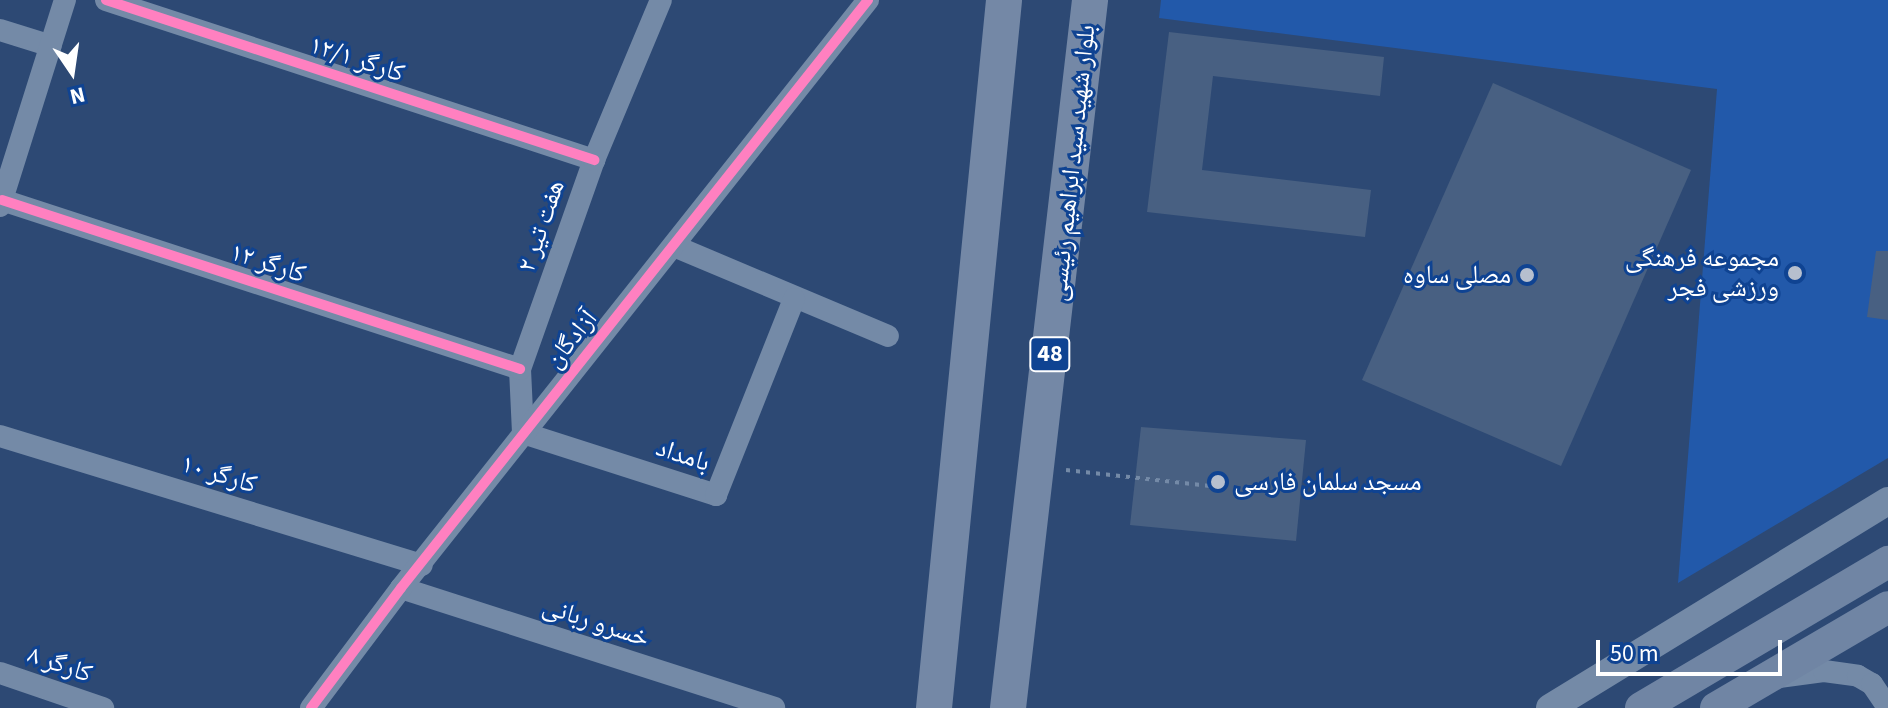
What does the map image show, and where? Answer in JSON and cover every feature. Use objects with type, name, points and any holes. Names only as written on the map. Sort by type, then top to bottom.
[{"type":"main road","points":[[934,708],[1004,0]]},
{"type":"main road","name":"بلوار شهید سید ابراهیم رئیسی","points":[[1008,708],[1090,0]]},
{"type":"main road","points":[[1641,708],[1888,562]]},
{"type":"main road","points":[[1716,708],[1888,607]]},
{"type":"street","points":[[1,203],[65,0]]},
{"type":"street","name":"کارگر ۱۲/۱","points":[[106,0],[594,160]]},
{"type":"street","name":"هفت تیر ۲","points":[[523,433],[520,369],[594,160],[661,0]]},
{"type":"street","name":"آزادگان","points":[[311,708],[401,588],[868,0]]},
{"type":"street","points":[[0,30],[51,46]]},
{"type":"street","name":"کارگر ۱۲","points":[[1,203],[520,369]]},
{"type":"street","points":[[674,246],[888,336]]},
{"type":"street","name":"بامداد","points":[[523,433],[716,495],[794,299]]},
{"type":"street","name":"کارگر ۱۰","points":[[0,436],[422,565]]},
{"type":"street","points":[[1550,708],[1888,501]]},
{"type":"street","name":"خسرو ربانی","points":[[401,588],[774,708]]},
{"type":"street","points":[[1766,678],[1824,671],[1858,676],[1872,684],[1888,708]]},
{"type":"street","name":"کارگر ۸","points":[[0,673],[103,708]]},
{"type":"path","points":[[1036,468],[1210,486]]},
{"type":"shaded area","name":"مجموعه فرهنگی ورزشی فجر","points":[[1161,0],[1888,0],[1888,458],[1678,583],[1717,89],[1159,18]]},
{"type":"building","points":[[1169,32],[1384,57],[1380,96],[1213,76],[1202,170],[1371,190],[1365,237],[1147,212]]},
{"type":"building","name":"مصلی ساوه","points":[[1493,83],[1691,170],[1561,466],[1362,380]]},
{"type":"building","points":[[1876,251],[1888,251],[1888,320],[1867,317]]},
{"type":"building","name":"مسجد سلمان فارسی","points":[[1141,427],[1306,440],[1296,541],[1130,525]]},
{"type":"cycle path","points":[[106,0],[594,160]]},
{"type":"cycle path","points":[[311,708],[401,588],[868,0]]},
{"type":"cycle path","points":[[2,200],[520,369]]},
{"type":"place","name":"مجموعه فرهنگی ورزشی فجر","points":[[1795,273]]},
{"type":"place","name":"مصلی ساوه","points":[[1527,275]]},
{"type":"place","name":"مسجد سلمان فارسی","points":[[1218,482]]}]
